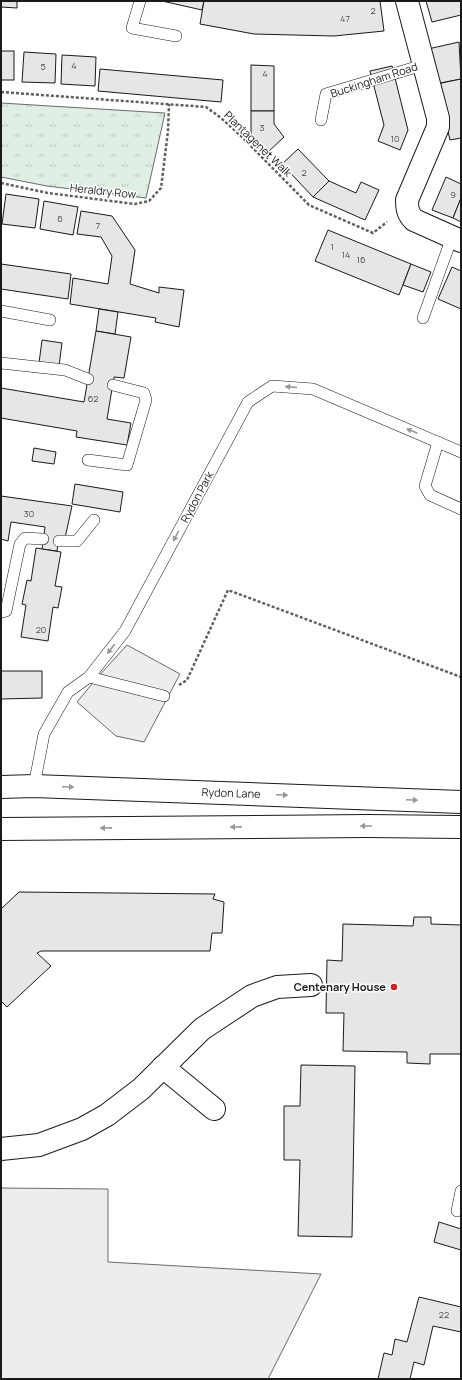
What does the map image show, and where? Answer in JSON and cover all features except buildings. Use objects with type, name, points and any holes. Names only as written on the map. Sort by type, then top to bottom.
[{"type":"main road","name":"Buckingham Road","points":[[407,1],[422,65],[438,118],[442,126],[407,200],[407,208],[414,220],[457,239]]},
{"type":"main road","name":"Rydon Lane","points":[[1,787],[34,786],[461,802]]},
{"type":"main road","points":[[1,829],[368,826],[461,827]]},
{"type":"main road","points":[[1,1149],[38,1145],[82,1129],[107,1115],[141,1089],[202,1029],[252,996],[277,987],[311,985]]},
{"type":"main road","points":[[163,1067],[214,1109]]},
{"type":"lane","points":[[140,1],[132,28],[176,36]]},
{"type":"lane","name":"Buckingham Road","points":[[321,120],[326,94],[422,65]]},
{"type":"lane","points":[[423,318],[457,239]]},
{"type":"lane","points":[[1,311],[50,320]]},
{"type":"lane","points":[[1,363],[65,370],[88,379]]},
{"type":"lane","points":[[88,460],[127,465],[146,400],[144,393],[113,385]]},
{"type":"lane","name":"Rydon Park","points":[[34,786],[44,734],[68,692],[90,677],[125,631],[248,402],[272,386],[313,389],[461,452]]},
{"type":"lane","points":[[438,442],[425,486],[430,495],[461,509]]},
{"type":"lane","points":[[58,541],[77,541],[94,520]]},
{"type":"lane","points":[[1,612],[6,611],[20,544],[25,538],[43,539]]},
{"type":"lane","points":[[90,677],[164,696]]},
{"type":"lane","points":[[457,1211],[461,1191]]},
{"type":"path","name":"Plantagenet Walk","points":[[1,92],[206,107],[241,136],[309,206],[373,233]]},
{"type":"path","name":"Heraldry Row","points":[[1,183],[48,193],[134,204],[149,201],[161,188],[168,131],[169,104]]},
{"type":"path","points":[[164,696],[187,680],[228,590],[461,677]]},
{"type":"green space","points":[[1,103],[165,113],[146,198],[47,186],[1,177]]},
{"type":"shaded area","points":[[127,645],[180,674],[144,742],[116,736],[77,702]]},
{"type":"shaded area","points":[[1,1188],[108,1189],[108,1262],[321,1274],[268,1379],[1,1379]]},
{"type":"place","name":"Centenary House","points":[[394,987]]}]
